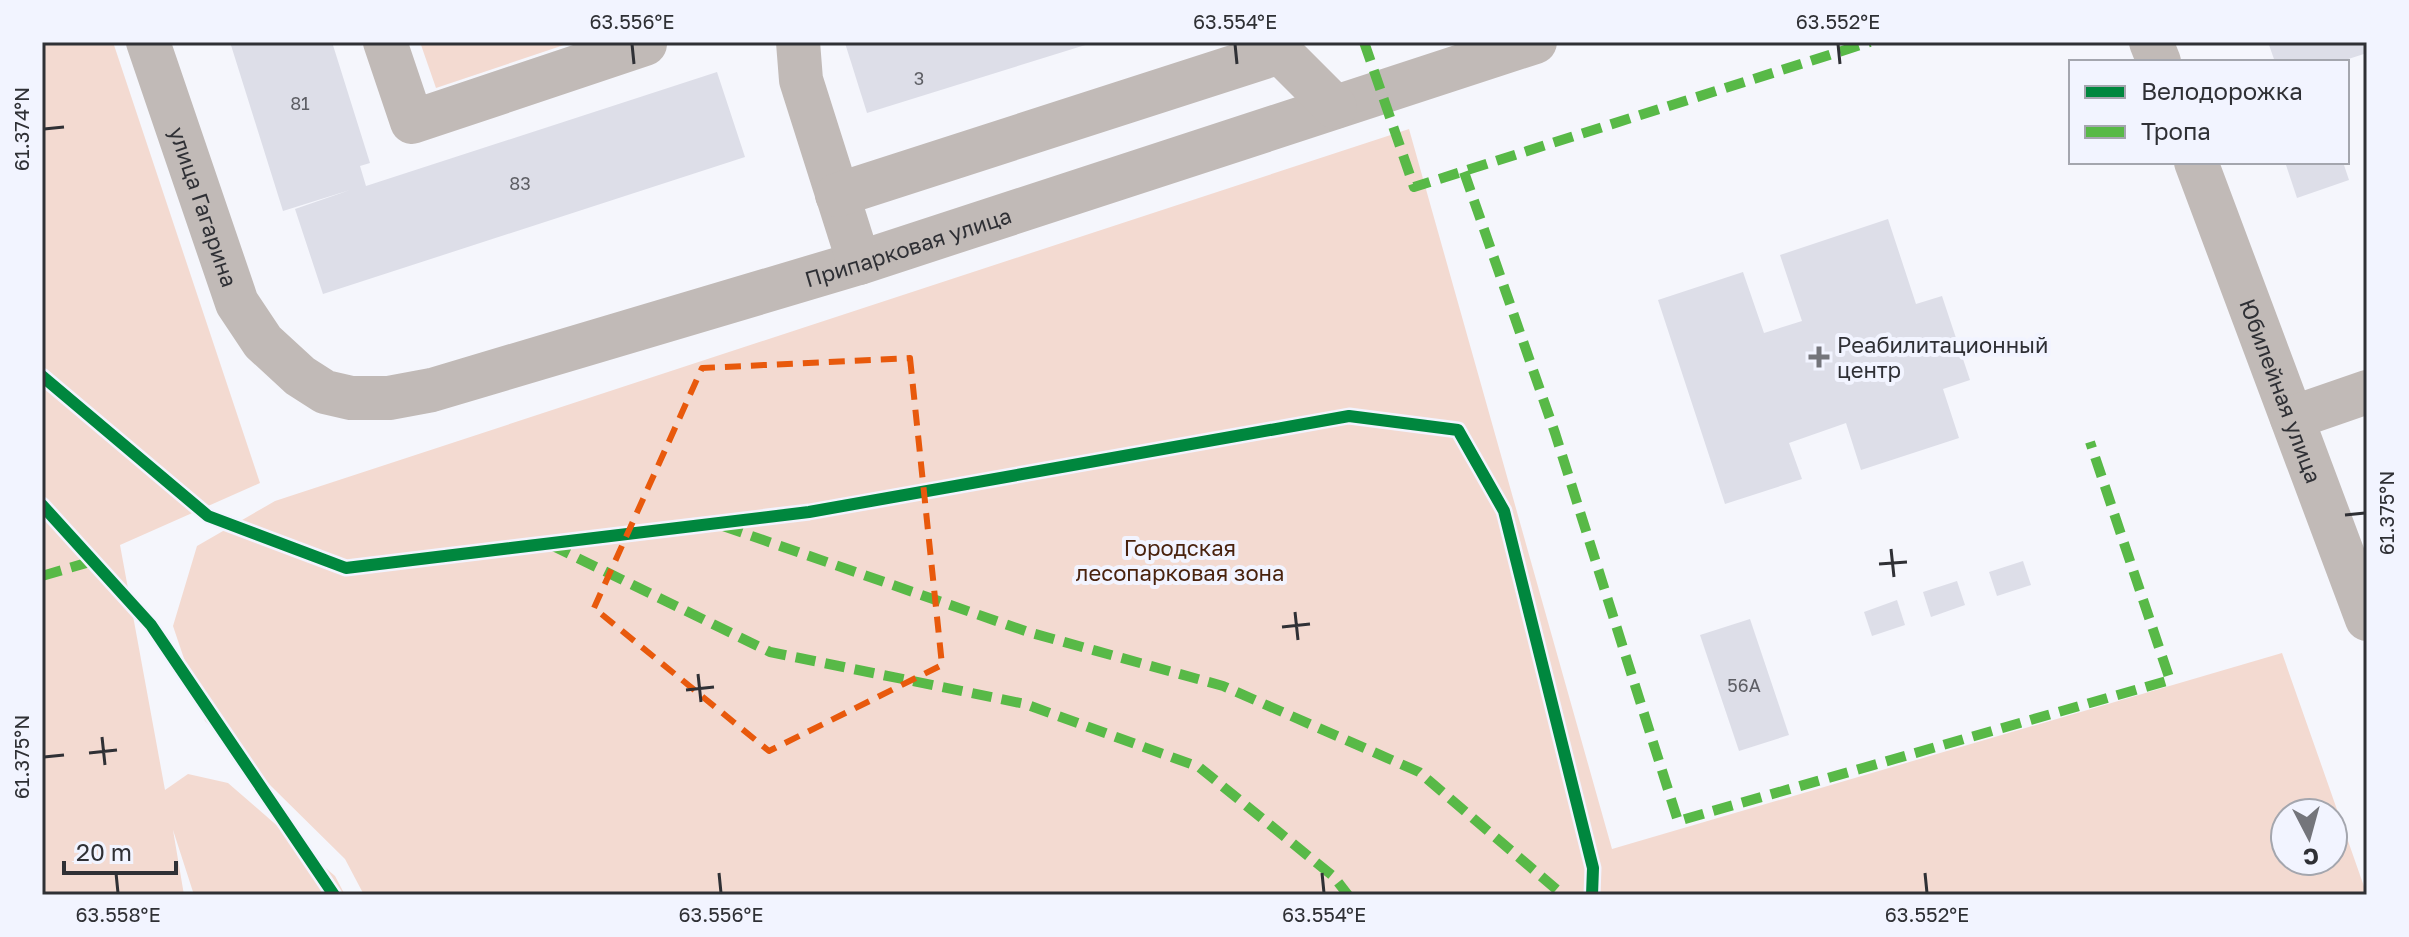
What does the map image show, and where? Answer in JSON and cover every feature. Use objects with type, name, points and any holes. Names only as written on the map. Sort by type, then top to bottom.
[{"type":"street","name":"улица Гагарина","points":[[148,42],[237,303],[263,342],[280,360]]},
{"type":"street","points":[[385,42],[412,122],[644,42]]},
{"type":"street","points":[[798,42],[801,80],[859,263]]},
{"type":"street","name":"Припарковая улица","points":[[280,360],[325,392],[351,398],[389,398],[475,377],[859,263],[1535,42]]},
{"type":"street","points":[[837,195],[1280,52],[1335,107]]},
{"type":"street","name":"Юбилейная улица","points":[[2197,164],[2367,619]]},
{"type":"street","points":[[2292,418],[2365,400]]},
{"type":"highlighted area","points":[[910,358],[942,665],[769,751],[594,608],[702,368]]},
{"type":"green space","points":[[42,42],[113,42],[260,483],[120,545],[165,790],[188,774],[228,783],[335,876],[345,895],[194,895],[173,830],[184,895],[42,895]]},
{"type":"green space","points":[[420,42],[573,42],[436,88]]},
{"type":"green space","name":"Городская лесопарковая зона","points":[[1409,129],[1612,849],[2282,653],[2333,797],[2269,797],[2269,877],[2349,877],[2349,844],[2367,895],[364,895],[345,859],[205,721],[173,626],[197,546],[275,501]]},
{"type":"building","points":[[230,42],[332,42],[370,163],[360,166],[366,186],[717,72],[745,157],[323,294],[295,209],[350,190],[283,211]]},
{"type":"building","points":[[848,42],[1095,42],[867,113],[845,43]]},
{"type":"building","points":[[2268,42],[2367,42],[2367,53],[2345,60],[2274,60]]},
{"type":"building","points":[[2286,164],[2344,164],[2349,180],[2297,198]]},
{"type":"building","name":"Реабилитационный центр","points":[[1888,219],[1916,304],[1942,296],[1970,380],[1943,389],[1959,438],[1861,470],[1846,423],[1789,443],[1802,479],[1725,504],[1658,300],[1743,272],[1764,333],[1802,321],[1780,255]]},
{"type":"building","points":[[2023,561],[2031,585],[1997,596],[1989,572]]},
{"type":"building","points":[[1957,581],[1965,605],[1931,617],[1923,592]]},
{"type":"building","points":[[1897,600],[1905,625],[1872,636],[1864,612]]},
{"type":"building","points":[[1750,619],[1789,735],[1739,751],[1700,635]]},
{"type":"marked path","points":[[1364,42],[1414,187],[1870,42]]},
{"type":"marked path","points":[[1464,172],[1555,433],[1678,821],[2170,680],[2090,442]]},
{"type":"marked path","points":[[723,526],[1028,632],[1223,686],[1419,772],[1563,895]]},
{"type":"marked path","points":[[551,545],[770,652],[1025,704],[1199,767],[1334,877],[1348,895]]},
{"type":"marked path","points":[[42,576],[93,561]]},
{"type":"cycle path","points":[[42,376],[208,516],[346,568],[809,512],[1349,416],[1458,430],[1504,511],[1593,868],[1592,895]]},
{"type":"cycle path","points":[[42,505],[151,625],[334,895]]},
{"type":"place","name":"Реабилитационный центр","points":[[1819,357]]}]
